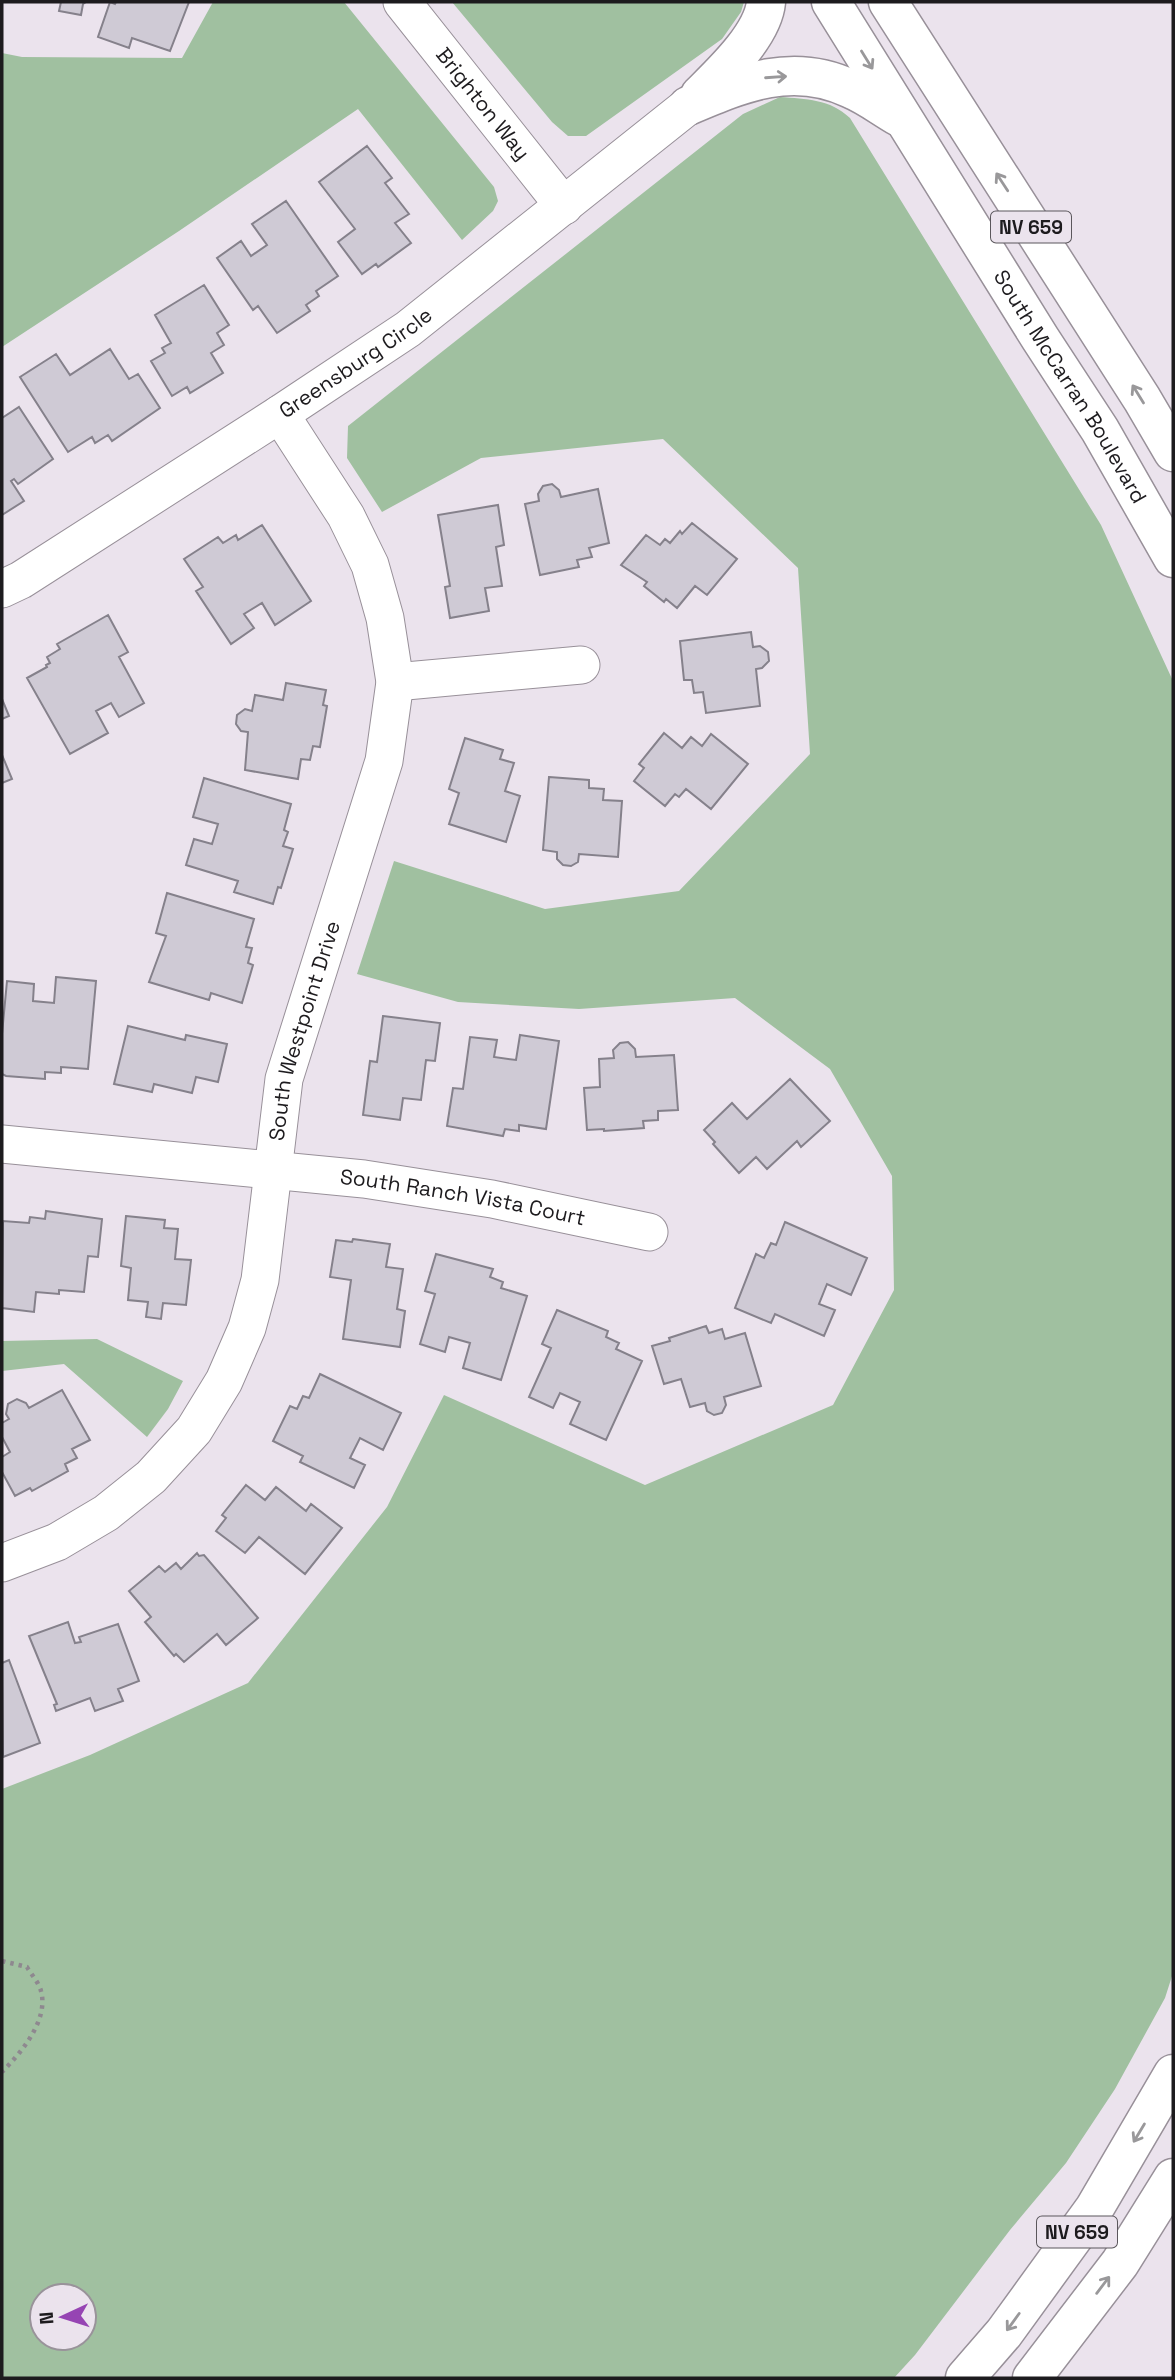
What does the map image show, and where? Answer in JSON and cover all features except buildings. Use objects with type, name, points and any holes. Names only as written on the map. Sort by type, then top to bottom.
[{"type":"main road","points":[[688,106],[734,61],[752,36],[766,2]]},
{"type":"main road","name":"South McCarran Boulevard","points":[[831,2],[1100,430],[1173,558]]},
{"type":"main road","name":"NV 659","points":[[888,2],[1142,399],[1173,452]]},
{"type":"main road","points":[[688,106],[758,78],[790,76],[818,78],[851,88],[905,121]]},
{"type":"main road","name":"NV 659","points":[[965,2378],[1004,2333],[1094,2209],[1173,2074]]},
{"type":"main road","name":"NV 659","points":[[1032,2378],[1120,2263],[1173,2178]]},
{"type":"street","name":"Brighton Way","points":[[402,2],[564,206]]},
{"type":"street","name":"Greensburg Circle","points":[[2,589],[21,580],[408,329],[688,106]]},
{"type":"street","name":"South Westpoint Drive","points":[[2,1563],[57,1542],[106,1513],[152,1477],[194,1430],[224,1381],[247,1328],[260,1280],[284,1079],[384,761],[396,682],[385,618],[370,565],[346,516],[280,414]]},
{"type":"street","points":[[396,682],[581,665]]},
{"type":"street","name":"South Ranch Vista Court","points":[[2,1144],[364,1178],[492,1199],[649,1232]]},
{"type":"path","points":[[2,1961],[27,1967],[41,1990],[42,2010],[32,2035],[2,2072]]},
{"type":"green space","points":[[213,2],[344,2],[494,187],[498,201],[493,211],[462,240],[358,109],[2,347],[2,53],[22,57],[182,58]]},
{"type":"green space","points":[[452,2],[744,2],[741,12],[722,39],[586,136],[568,136],[552,122]]},
{"type":"green space","points":[[780,97],[826,104],[850,118],[1101,525],[1173,681],[1173,1973],[1165,1998],[1115,2089],[1066,2163],[894,2378],[2,2378],[2,1789],[90,1755],[248,1683],[387,1507],[444,1395],[645,1485],[833,1405],[894,1290],[892,1176],[830,1069],[735,998],[579,1009],[458,1002],[357,974],[394,861],[545,909],[679,891],[810,754],[798,568],[663,439],[481,458],[382,512],[347,458],[348,426],[743,114]]},
{"type":"green space","points":[[97,1339],[183,1381],[168,1409],[147,1437],[64,1364],[2,1371],[2,1341]]}]
